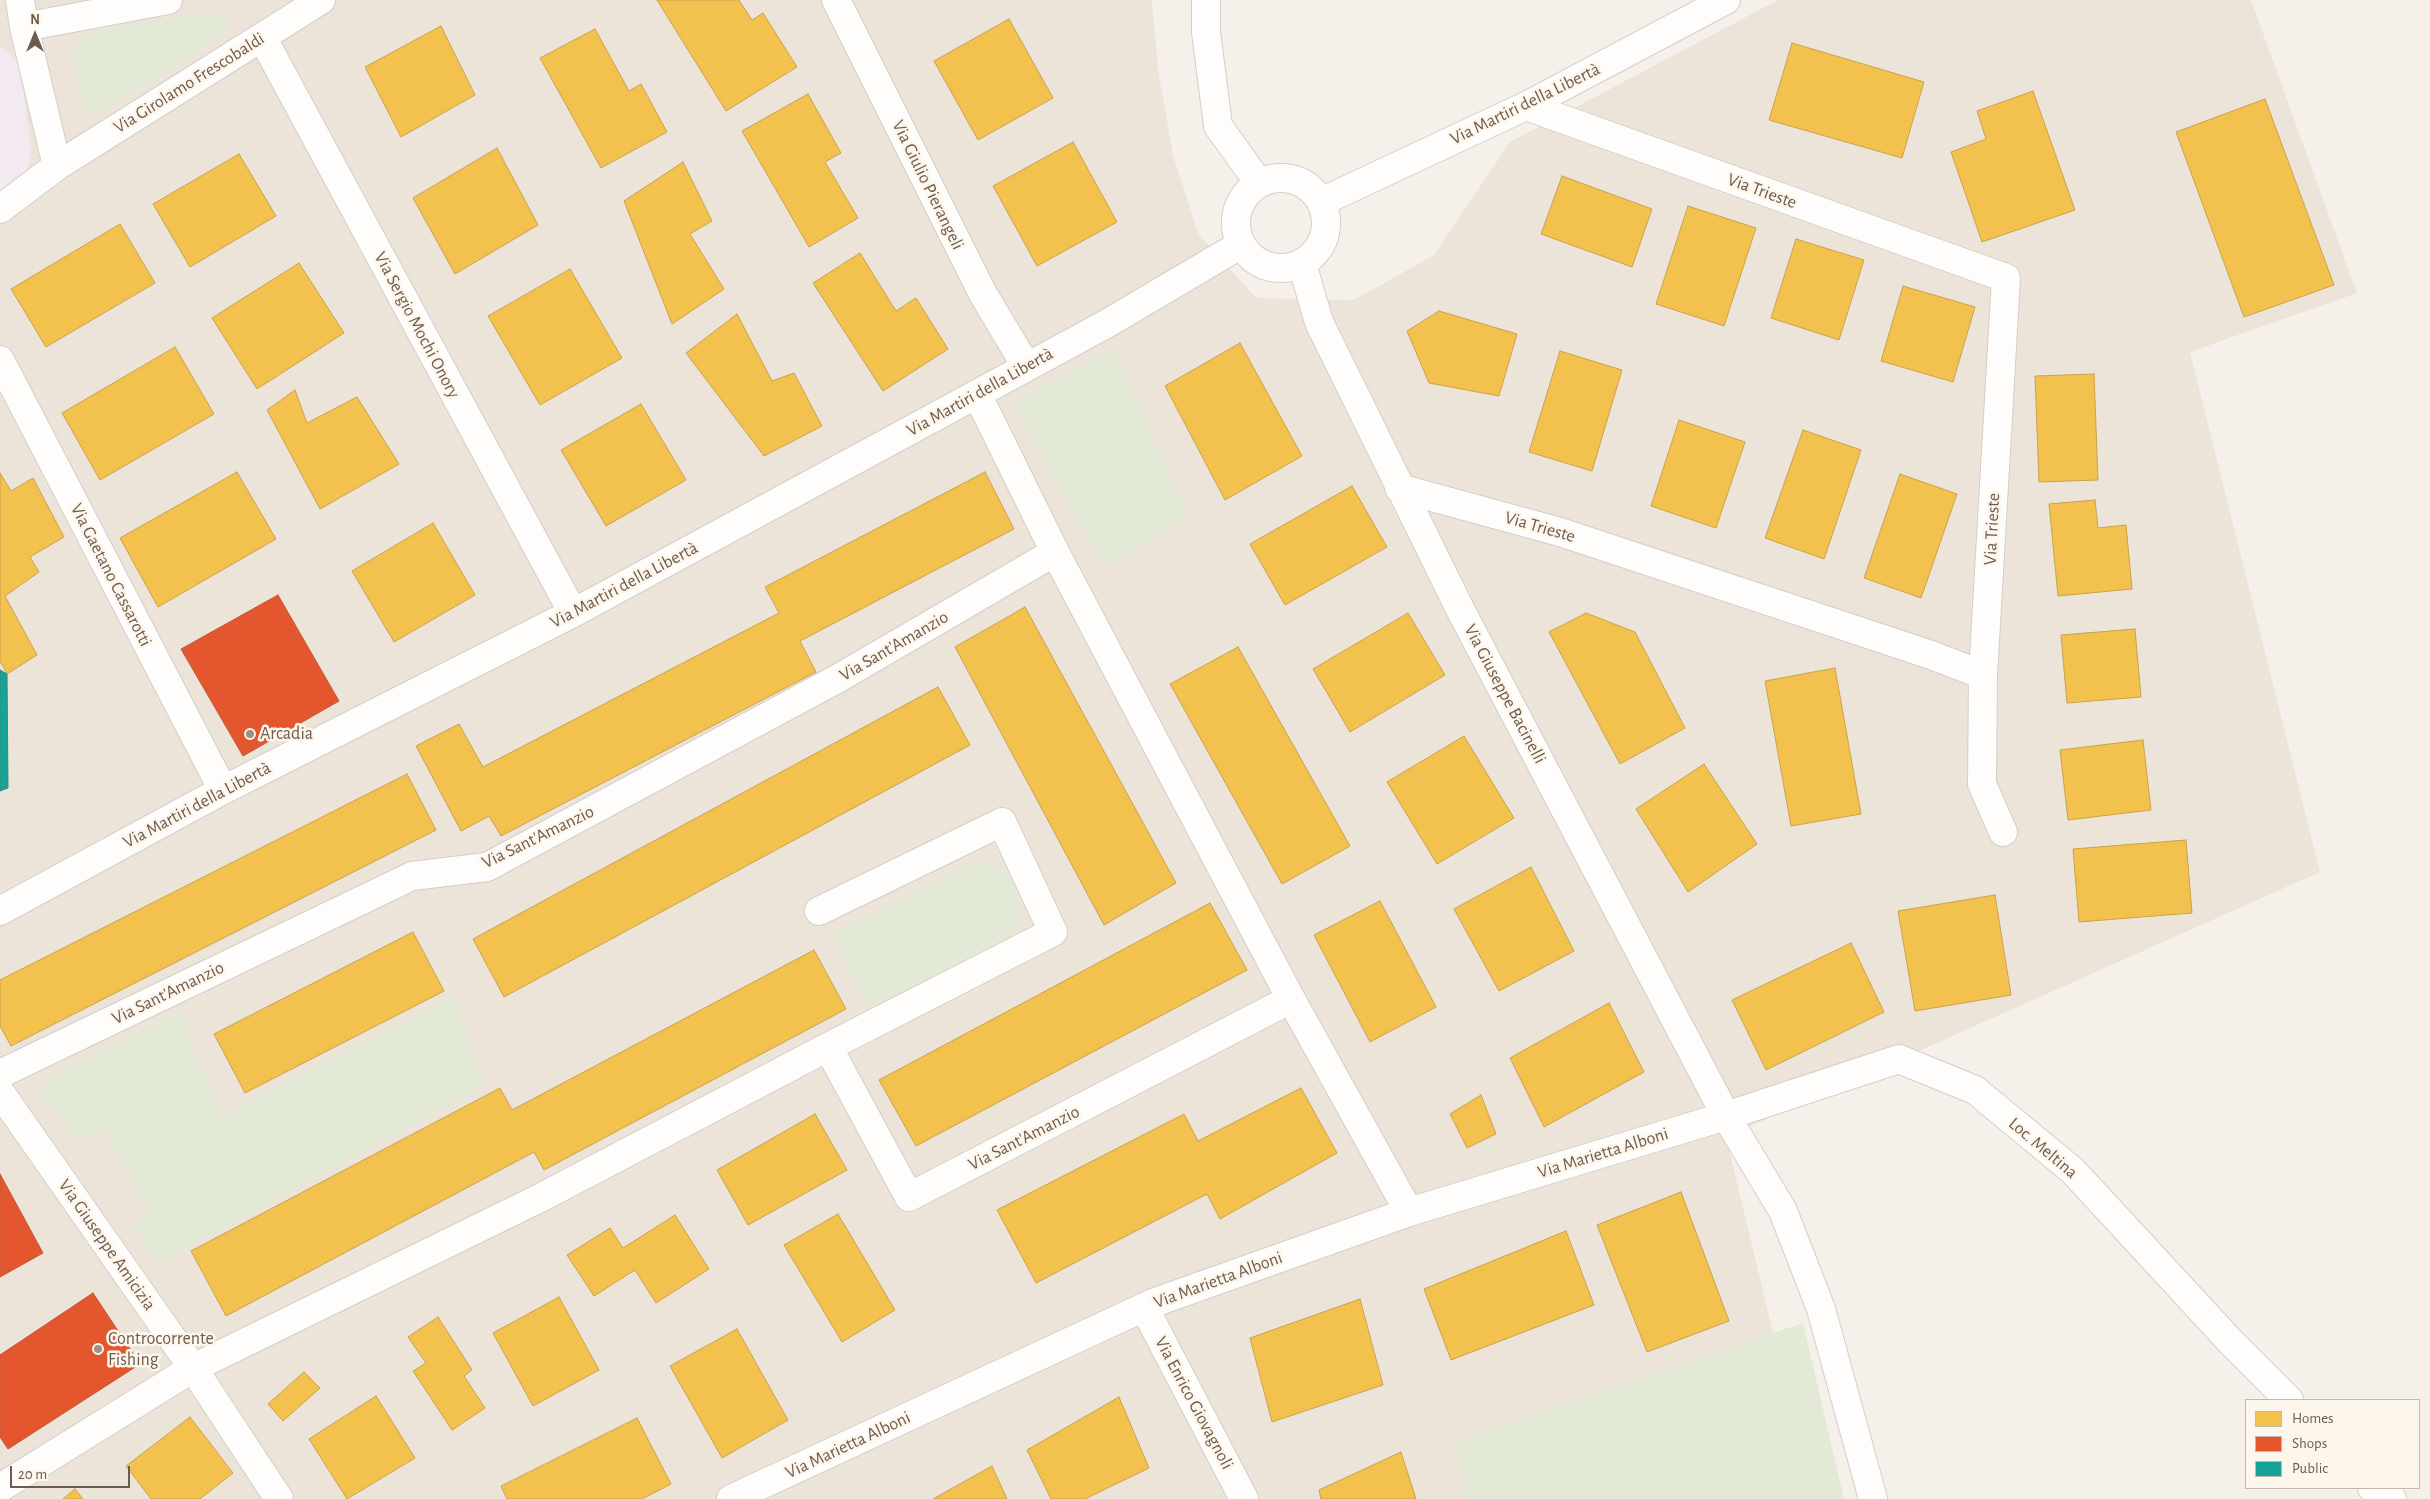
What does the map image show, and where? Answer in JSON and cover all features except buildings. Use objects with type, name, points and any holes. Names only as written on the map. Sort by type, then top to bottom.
[{"type":"street","points":[[20,0],[24,27],[57,166]]},
{"type":"street","points":[[24,27],[168,0]]},
{"type":"street","name":"Via Girolamo Frescobaldi","points":[[0,209],[57,166],[321,0]]},
{"type":"street","name":"Via Giulio Pierangeli","points":[[836,0],[983,294],[1026,366]]},
{"type":"street","points":[[1206,0],[1206,32],[1218,126],[1259,183]]},
{"type":"street","name":"Via Martiri della Libertà","points":[[1321,202],[1526,106],[1726,0]]},
{"type":"street","name":"Via Sergio Mochi Onory","points":[[262,37],[573,613]]},
{"type":"street","name":"Via Trieste","points":[[1399,488],[1560,532],[1931,655],[1983,675],[2006,278],[1526,106]]},
{"type":"street","points":[[1273,178],[1287,178],[1301,182],[1313,190],[1321,202],[1326,216],[1326,230],[1322,243],[1313,255],[1302,264],[1288,269],[1274,269],[1260,265],[1248,256],[1240,244],[1235,231],[1235,216],[1239,203],[1248,191],[1259,183],[1273,178]]},
{"type":"street","name":"Via Martiri della Libertà","points":[[0,910],[223,790],[573,613],[1108,323],[1240,244]]},
{"type":"street","name":"Via Giuseppe Bacinelli","points":[[1302,264],[1319,322],[1460,609],[1726,1116],[1783,1211],[1821,1309],[1873,1499]]},
{"type":"street","name":"Via Gaetano Cassarotti","points":[[0,360],[223,790]]},
{"type":"street","points":[[977,394],[1055,552],[1291,999],[1409,1212]]},
{"type":"street","name":"Via Sant'Amanzio","points":[[0,1074],[412,876],[487,867],[837,679],[1055,552]]},
{"type":"street","points":[[1983,675],[1982,784],[2003,832]]},
{"type":"street","points":[[0,1488],[193,1368],[542,1197],[1053,932],[1002,822],[819,911]]},
{"type":"street","name":"Via Sant'Amanzio","points":[[828,1047],[909,1197],[1291,999]]},
{"type":"street","name":"Loc. Meltina","points":[[1726,1116],[1899,1059],[1975,1090],[2073,1171],[2230,1342],[2288,1399]]},
{"type":"street","name":"Via Giuseppe Amicizia","points":[[0,1092],[193,1368],[279,1499]]},
{"type":"street","name":"Via Marietta Alboni","points":[[731,1499],[1144,1307],[1409,1212],[1726,1116]]},
{"type":"street","name":"Via Enrico Giovagnoli","points":[[1144,1307],[1244,1499]]},
{"type":"street","points":[[2373,1489],[2392,1499]]},
{"type":"shaded area","points":[[0,0],[1152,0],[1158,69],[1173,155],[1198,233],[1256,298],[1354,300],[1434,255],[1510,142],[1778,0],[2251,0],[2357,293],[2190,352],[2320,872],[1726,1137],[1813,1499],[0,1499]]},
{"type":"shaded area","points":[[0,47],[19,62],[31,149],[29,163],[22,178],[0,193]]},
{"type":"green space","points":[[212,13],[225,17],[227,26],[223,34],[100,112],[91,113],[83,110],[73,51],[83,37],[98,29]]},
{"type":"green space","points":[[1113,349],[1188,517],[1104,567],[1014,403]]},
{"type":"green space","points":[[978,860],[1004,871],[1016,886],[1021,908],[1013,934],[868,1008],[832,935]]},
{"type":"green space","points":[[454,996],[484,1085],[159,1263],[132,1225],[152,1212],[101,1129],[75,1142],[38,1086],[181,1011],[191,1043],[222,1116]]},
{"type":"green space","points":[[1803,1323],[1844,1499],[1468,1499],[1456,1440]]},
{"type":"place","name":"Arcadia","points":[[250,734]]},
{"type":"place","name":"Controcorrente Fishing","points":[[98,1349]]}]
